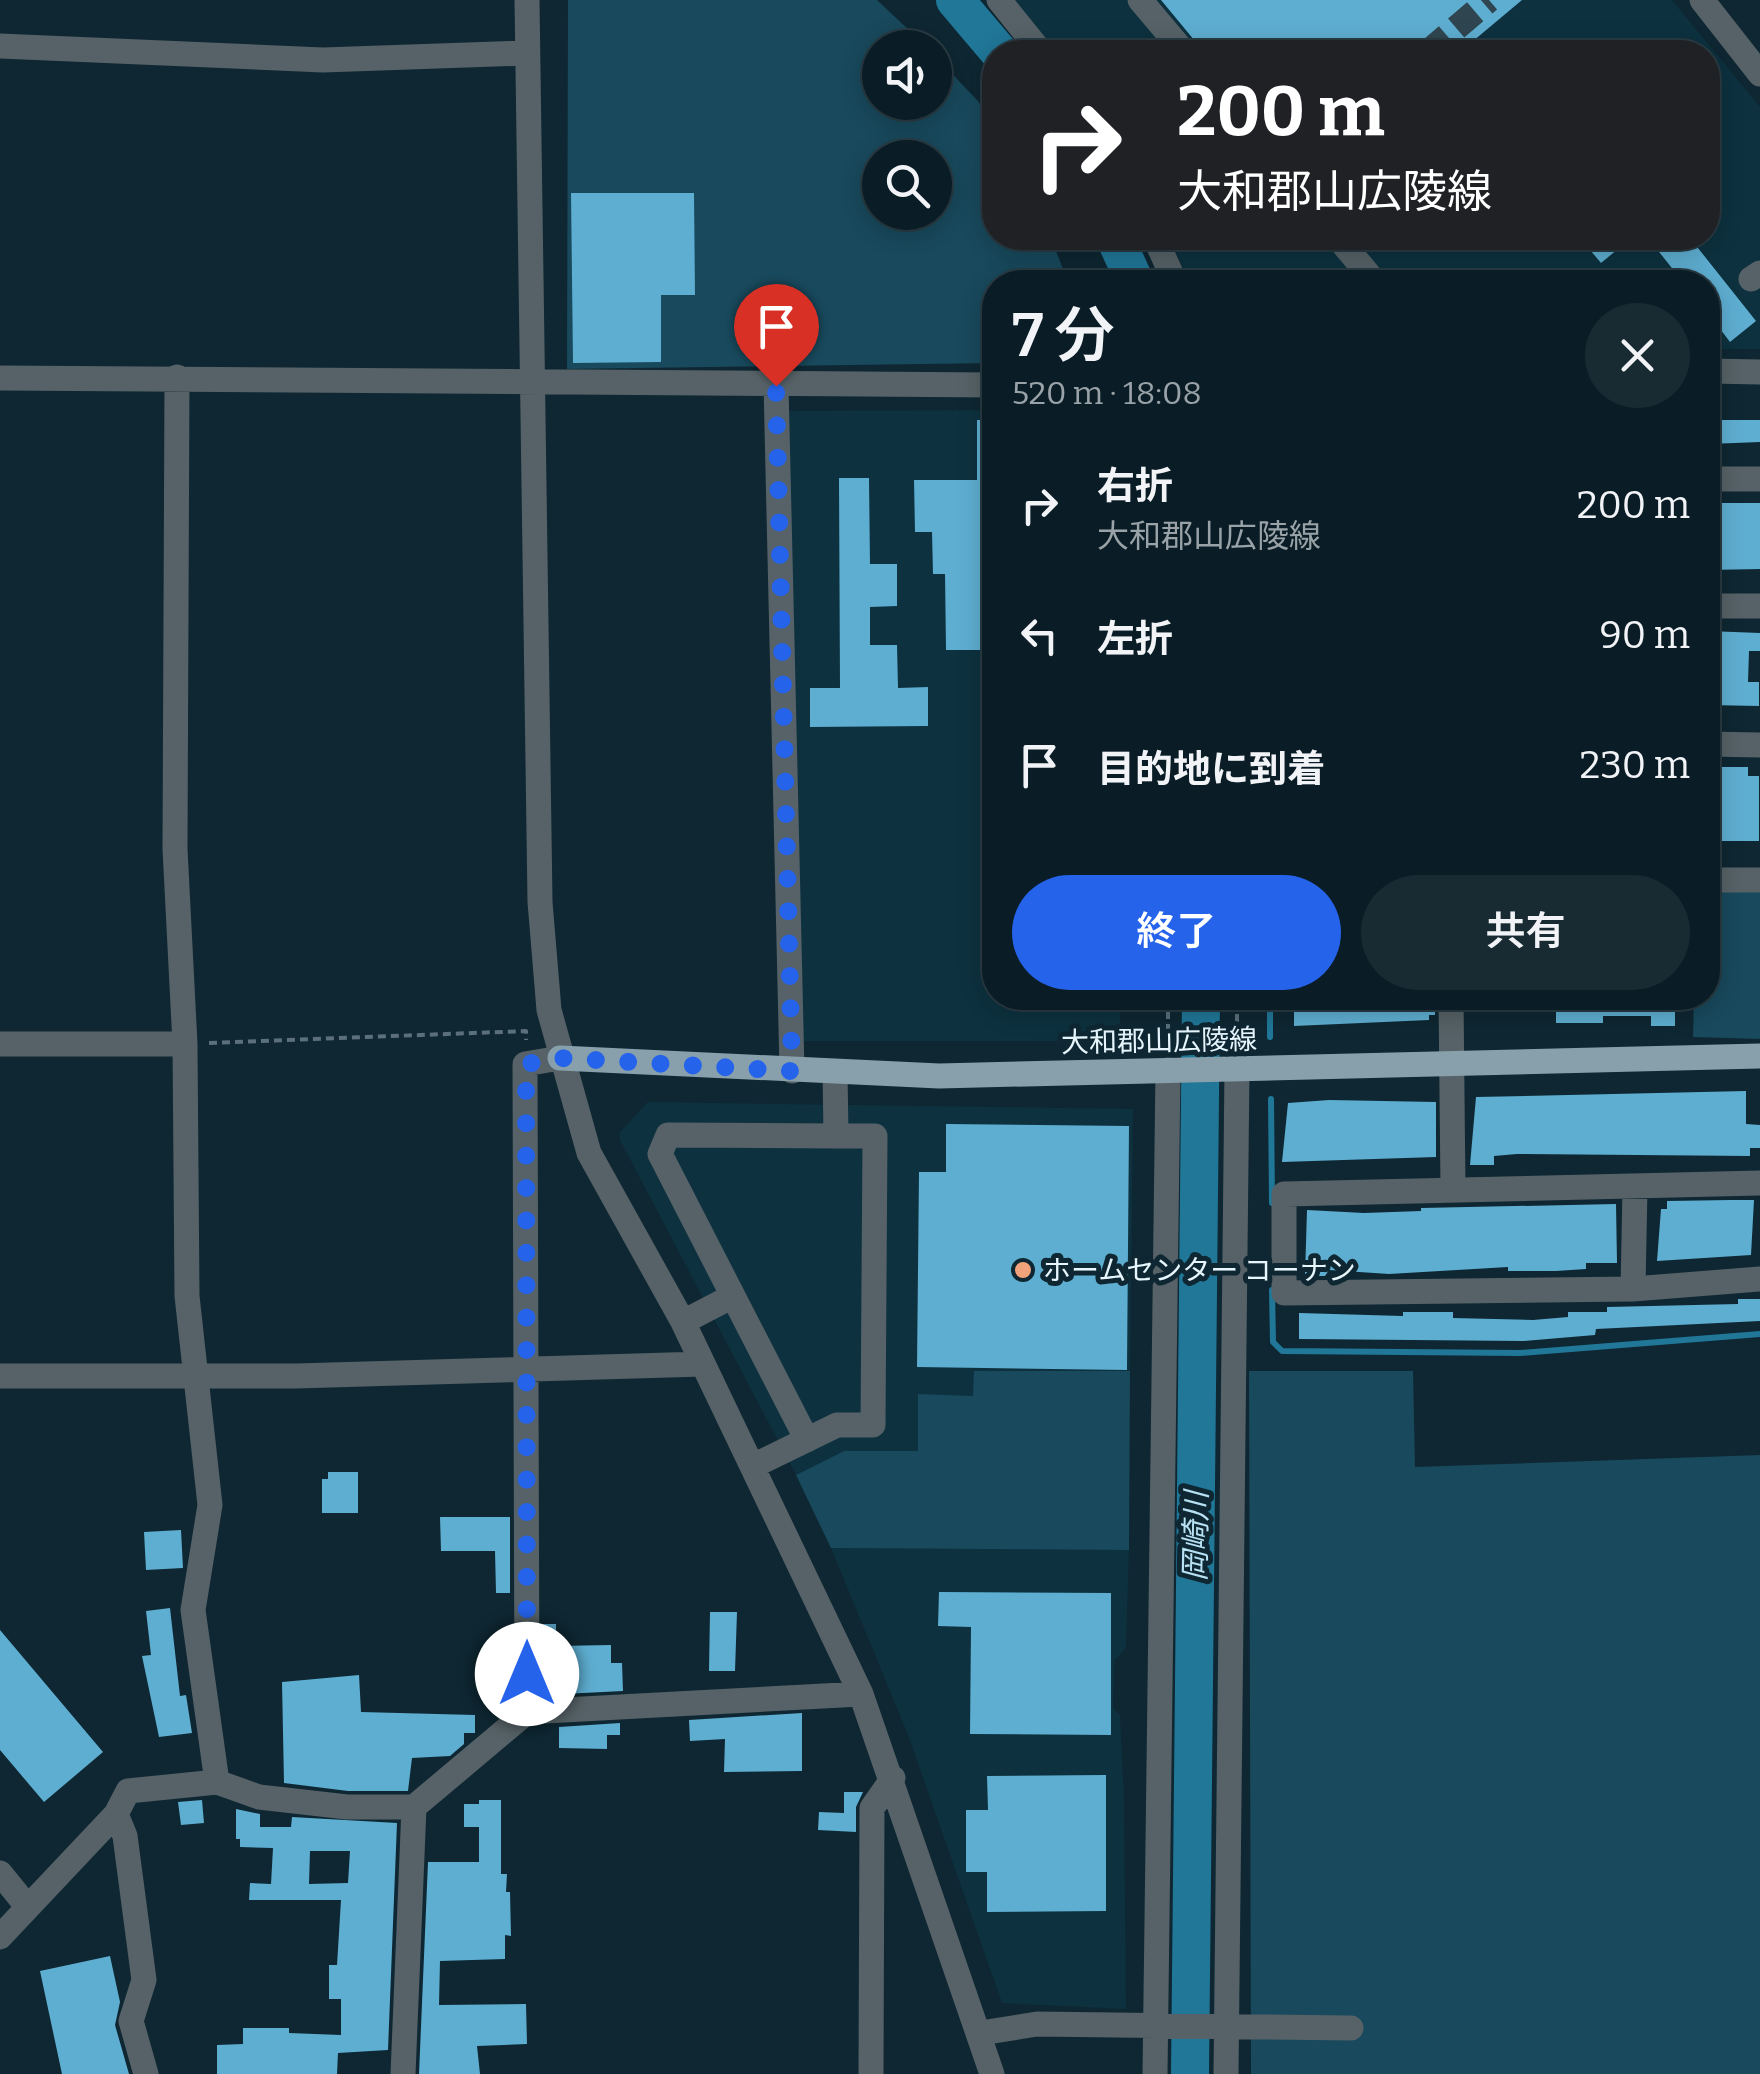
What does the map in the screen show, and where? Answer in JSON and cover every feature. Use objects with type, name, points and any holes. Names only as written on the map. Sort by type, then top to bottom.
[{"type":"main road","name":"大和郡山広陵線","points":[[560,1058],[938,1076],[1760,1056]]},
{"type":"street","points":[[527,0],[540,902],[549,1010],[589,1152],[683,1322],[860,1694],[893,1778],[992,2074]]},
{"type":"street","points":[[999,0],[1032,40]]},
{"type":"street","points":[[1140,0],[1174,40]]},
{"type":"street","points":[[1702,0],[1751,46],[1760,74]]},
{"type":"street","points":[[0,46],[322,60],[526,53]]},
{"type":"street","points":[[1348,250],[1365,270]]},
{"type":"street","points":[[1720,372],[1760,372]]},
{"type":"street","points":[[177,377],[175,849],[185,1044],[187,1296],[210,1505],[193,1610],[216,1782]]},
{"type":"street","points":[[0,378],[982,386]]},
{"type":"street","points":[[776,386],[792,1071]]},
{"type":"street","points":[[1720,479],[1760,480]]},
{"type":"street","points":[[1720,606],[1760,606]]},
{"type":"street","points":[[1720,744],[1760,745]]},
{"type":"street","points":[[1720,880],[1760,880]]},
{"type":"street","points":[[1451,1010],[1454,1189]]},
{"type":"street","points":[[0,1044],[185,1044]]},
{"type":"street","points":[[527,1712],[526,1064],[560,1058]]},
{"type":"street","points":[[1226,2074],[1237,1069]]},
{"type":"street","points":[[1155,2074],[1168,1070]]},
{"type":"street","points":[[835,1072],[836,1136]]},
{"type":"street","points":[[752,1466],[808,1440],[837,1426],[873,1424],[875,1136],[668,1135],[660,1154],[808,1440]]},
{"type":"street","points":[[1760,1184],[1284,1194],[1284,1293],[1633,1289],[1760,1280]]},
{"type":"street","points":[[1633,1289],[1636,1188]]},
{"type":"street","points":[[683,1322],[733,1296]]},
{"type":"street","points":[[0,1376],[296,1376],[525,1366],[703,1364]]},
{"type":"street","points":[[0,1937],[26,1905],[116,1814],[128,1791],[216,1782],[259,1798],[348,1806],[414,1806],[527,1712],[860,1694]]},
{"type":"street","points":[[872,2074],[872,1808],[893,1778]]},
{"type":"street","points":[[404,2074],[414,1806]]},
{"type":"street","points":[[116,1814],[126,1836],[144,1980],[131,2020],[146,2074]]},
{"type":"street","points":[[0,1873],[26,1905]]},
{"type":"street","points":[[981,2032],[1037,2024],[1351,2028]]},
{"type":"path","points":[[1168,1010],[1168,1070]]},
{"type":"path","points":[[1237,1010],[1237,1069]]},
{"type":"path","points":[[185,1044],[526,1032],[526,1064]]},
{"type":"shaded area","points":[[568,0],[877,0],[909,30],[862,30],[862,120],[952,120],[952,74],[982,107],[982,250],[1056,250],[1063,270],[982,270],[982,363],[567,369]]},
{"type":"shaded area","points":[[1011,0],[1672,0],[1705,40],[1043,40]]},
{"type":"shaded area","points":[[1720,58],[1760,107],[1760,349],[1720,349],[1720,270],[1184,270],[1175,250],[1720,250]]},
{"type":"shaded area","points":[[982,410],[982,1010],[1120,1010],[1120,1041],[799,1041],[784,411]]},
{"type":"shaded area","points":[[1720,891],[1760,892],[1760,1039],[1693,1037],[1694,1010],[1720,1010]]},
{"type":"shaded area","points":[[648,1102],[1133,1109],[1130,1371],[974,1371],[974,1396],[918,1452],[844,1451],[796,1475],[620,1140],[620,1132]]},
{"type":"shaded area","points":[[974,1371],[1130,1371],[1129,1550],[831,1548],[796,1475],[844,1451],[918,1451],[918,1394],[973,1396]]},
{"type":"shaded area","points":[[1249,1371],[1413,1371],[1415,1467],[1760,1455],[1760,2074],[1251,2074]]},
{"type":"shaded area","points":[[831,1548],[1129,1550],[1126,1648],[1114,1661],[1113,1708],[1120,1715],[1124,1799],[1126,2009],[1002,2003],[908,1735]]},
{"type":"building","points":[[1161,0],[1522,0],[1474,40],[1194,40]]},
{"type":"building","points":[[571,193],[694,193],[695,295],[661,295],[661,362],[573,363]]},
{"type":"building","points":[[1590,250],[1617,250],[1601,263]]},
{"type":"building","points":[[1658,250],[1700,250],[1715,270],[1673,270]]},
{"type":"building","points":[[1720,276],[1756,321],[1730,342],[1720,329]]},
{"type":"building","points":[[977,420],[982,420],[982,650],[946,650],[945,574],[933,574],[932,532],[915,532],[914,480],[977,480]]},
{"type":"building","points":[[1720,420],[1760,420],[1760,442],[1720,444]]},
{"type":"building","points":[[839,478],[869,478],[870,564],[897,564],[897,606],[870,607],[870,645],[897,645],[898,688],[928,687],[928,726],[810,727],[810,688],[840,688]]},
{"type":"building","points":[[1720,503],[1760,503],[1760,569],[1720,570]]},
{"type":"building","points":[[1720,631],[1760,633],[1760,651],[1749,651],[1748,682],[1759,682],[1759,706],[1720,705]]},
{"type":"building","points":[[1720,767],[1748,767],[1748,776],[1759,776],[1759,841],[1720,841]]},
{"type":"building","points":[[1294,1010],[1435,1010],[1429,1020],[1294,1026]]},
{"type":"building","points":[[1556,1010],[1675,1010],[1675,1026],[1651,1026],[1651,1016],[1603,1016],[1603,1023],[1556,1023]]},
{"type":"building","points":[[1746,1091],[1746,1124],[1760,1125],[1760,1148],[1750,1148],[1750,1156],[1517,1154],[1494,1156],[1494,1165],[1470,1165],[1476,1097]]},
{"type":"building","points":[[1436,1102],[1436,1157],[1282,1162],[1288,1103]]},
{"type":"building","name":"ホームセンター コーナン","points":[[946,1124],[1129,1126],[1127,1370],[917,1367],[919,1172],[946,1172]]},
{"type":"building","points":[[1754,1200],[1751,1255],[1657,1261],[1661,1209],[1667,1209],[1667,1201]]},
{"type":"building","points":[[1616,1204],[1617,1263],[1586,1263],[1586,1269],[1556,1271],[1508,1271],[1508,1267],[1389,1274],[1329,1270],[1325,1276],[1305,1276],[1307,1210],[1364,1213]]},
{"type":"building","points":[[1738,1299],[1760,1299],[1760,1321],[1596,1329],[1595,1335],[1524,1341],[1299,1339],[1299,1313],[1403,1316],[1403,1312],[1453,1312],[1453,1318],[1533,1320],[1568,1317],[1568,1312],[1607,1312],[1607,1307],[1738,1304]]},
{"type":"building","points":[[328,1472],[358,1472],[358,1513],[322,1513],[322,1479],[328,1479]]},
{"type":"building","points":[[440,1517],[510,1517],[510,1593],[496,1593],[495,1551],[441,1551]]},
{"type":"building","points":[[181,1530],[183,1568],[146,1570],[144,1532]]},
{"type":"building","points":[[939,1592],[1111,1593],[1111,1735],[970,1734],[971,1627],[938,1626]]},
{"type":"building","points":[[170,1608],[180,1696],[186,1695],[192,1733],[159,1737],[142,1656],[151,1655],[146,1611]]},
{"type":"building","points":[[710,1612],[737,1612],[735,1671],[709,1671]]},
{"type":"building","points":[[543,1624],[556,1624],[556,1646],[611,1645],[611,1663],[622,1663],[623,1691],[543,1695]]},
{"type":"building","points":[[0,1630],[103,1752],[44,1802],[0,1750]]},
{"type":"building","points":[[359,1675],[361,1712],[475,1715],[475,1733],[464,1733],[464,1744],[450,1756],[412,1758],[408,1791],[348,1791],[284,1783],[282,1682]]},
{"type":"building","points":[[802,1713],[802,1771],[724,1772],[725,1739],[690,1741],[689,1720]]},
{"type":"building","points":[[620,1723],[620,1735],[607,1735],[607,1749],[559,1748],[559,1727]]},
{"type":"building","points":[[1106,1775],[1106,1911],[987,1912],[987,1872],[966,1872],[966,1810],[988,1810],[987,1776]]},
{"type":"building","points":[[844,1792],[863,1792],[856,1807],[856,1832],[818,1830],[819,1812],[844,1813]]},
{"type":"building","points":[[202,1800],[204,1823],[181,1825],[178,1802]]},
{"type":"building","points":[[479,1800],[501,1800],[501,1874],[507,1874],[506,1892],[510,1892],[511,1936],[505,1935],[505,1959],[440,1961],[439,2005],[526,2004],[527,2044],[477,2046],[480,2074],[419,2074],[428,1862],[479,1862],[479,1827],[464,1827],[464,1804],[479,1804]]},
{"type":"building","points":[[236,1809],[260,1814],[260,1827],[291,1827],[292,1817],[397,1823],[388,2050],[338,2053],[337,2074],[217,2074],[217,2045],[243,2044],[243,2028],[289,2028],[289,2033],[341,2035],[341,1999],[329,1999],[329,1965],[337,1965],[341,1900],[249,1900],[250,1883],[271,1884],[273,1848],[240,1847],[240,1839],[236,1839]],"holes":[[[310,1851],[350,1851],[348,1883],[309,1884]]]},
{"type":"building","points":[[110,1956],[120,2002],[115,2025],[129,2074],[62,2074],[40,1971]]},
{"type":"waterway","name":"岡崎川","points":[[955,0],[989,40]]},
{"type":"waterway","name":"岡崎川","points":[[1120,250],[1130,270]]},
{"type":"waterway","name":"岡崎川","points":[[1190,2074],[1201,1010]]},
{"type":"waterway","points":[[1270,1010],[1270,1037]]},
{"type":"waterway","points":[[1271,1099],[1272,1203]]},
{"type":"waterway","points":[[1272,1290],[1273,1342],[1282,1351],[1520,1353],[1760,1334]]},
{"type":"tunnel","points":[[1442,40],[1489,0]]},
{"type":"place","name":"ホームセンター コーナン","points":[[1023,1270]]},
{"type":"route","points":[[527,1674],[526,1064],[560,1058],[631,1065],[792,1071],[776,386]]}]
